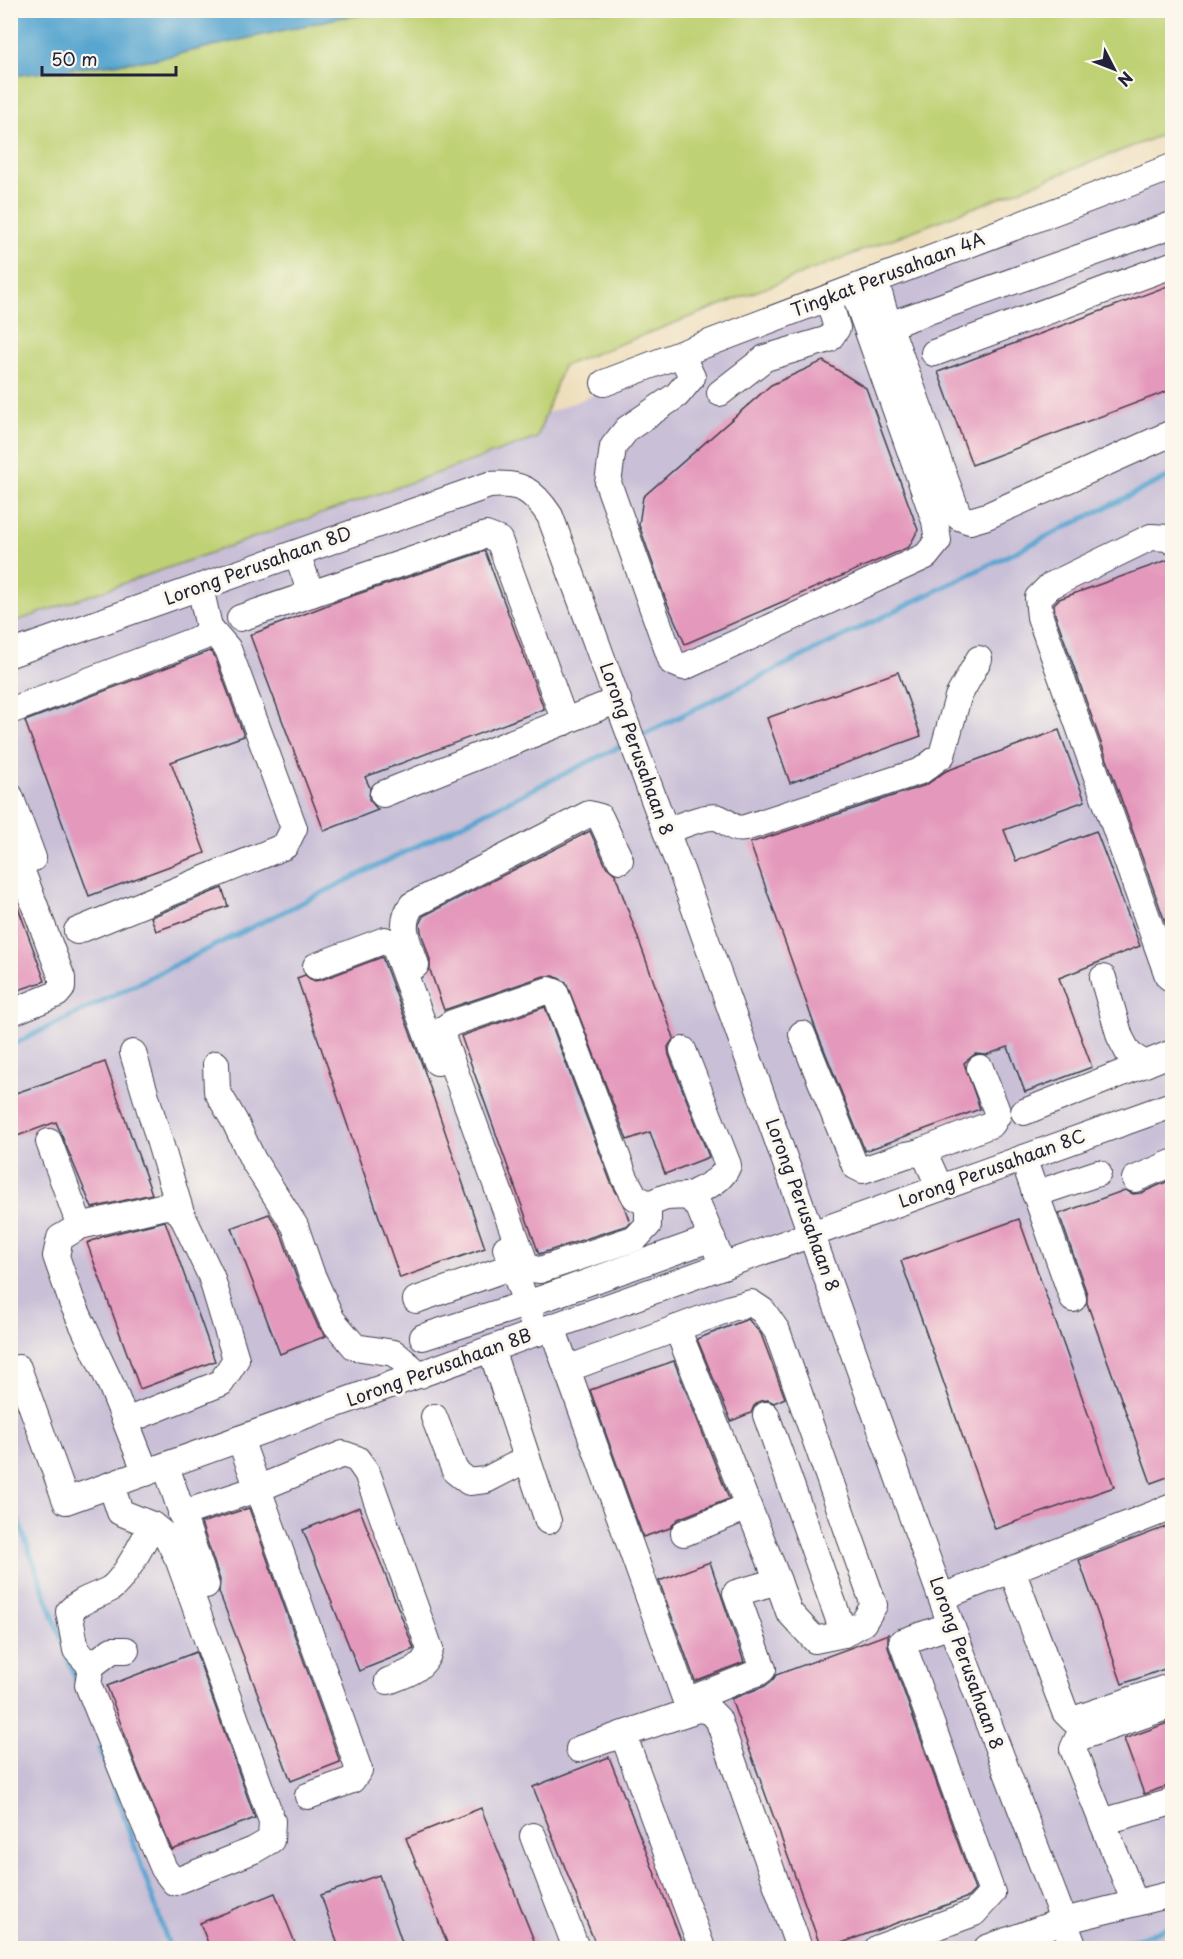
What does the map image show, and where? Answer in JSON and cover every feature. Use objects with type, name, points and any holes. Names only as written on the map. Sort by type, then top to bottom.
[{"type":"street","name":"Tingkat Perusahaan 4A","points":[[604,383],[1173,167]]},
{"type":"street","points":[[889,325],[1173,225]]},
{"type":"street","points":[[933,352],[1173,266]]},
{"type":"street","points":[[864,284],[889,325],[959,517],[970,521],[987,516],[1173,433]]},
{"type":"street","points":[[681,354],[692,377],[677,395],[627,429],[613,447],[608,483],[672,662],[684,667],[926,556],[938,541],[935,521],[864,284]]},
{"type":"street","points":[[720,393],[765,358],[829,339],[837,328],[828,298]]},
{"type":"street","name":"Lorong Perusahaan 8D","points":[[10,654],[489,484],[506,483]]},
{"type":"street","name":"Lorong Perusahaan 8","points":[[506,483],[524,489],[539,500],[550,516],[812,1234],[951,1625],[1074,1948]]},
{"type":"street","points":[[240,618],[486,535],[499,540],[565,722]]},
{"type":"street","points":[[1173,541],[1169,538],[1151,537],[1050,586],[1038,598],[1040,617],[1168,976],[1173,979]]},
{"type":"street","points":[[297,552],[311,594]]},
{"type":"street","points":[[77,931],[285,846],[294,828],[228,649],[209,627],[200,587]]},
{"type":"street","points":[[10,711],[203,637],[209,627]]},
{"type":"street","points":[[666,831],[711,817],[719,818],[732,827],[745,828],[921,771],[942,755],[958,697],[979,659]]},
{"type":"street","points":[[383,794],[565,722],[621,708]]},
{"type":"street","points":[[10,796],[48,900]]},
{"type":"street","points":[[620,861],[600,817],[589,814],[412,906],[405,915],[404,930],[525,1263],[532,1269],[540,1270],[636,1238],[648,1226],[648,1204]]},
{"type":"street","points":[[10,840],[62,978],[62,988],[57,994],[10,1013]]},
{"type":"street","points":[[316,966],[385,940],[395,948],[526,1303],[545,1330],[567,1369],[686,1701],[759,1672],[763,1668],[736,1593],[778,1581]]},
{"type":"street","points":[[1103,978],[1120,1037],[1130,1054],[1145,1064]]},
{"type":"street","points":[[442,1036],[445,1028],[452,1023],[549,990],[555,992],[625,1178],[635,1197],[648,1204],[666,1197],[688,1196],[716,1182],[725,1174],[728,1165],[683,1050]]},
{"type":"street","points":[[802,1034],[855,1166],[863,1170],[917,1153],[992,1124],[998,1114],[980,1068]]},
{"type":"street","points":[[126,1421],[221,1383],[236,1359],[211,1276],[181,1213],[133,1053]]},
{"type":"street","points":[[1024,1112],[1173,1053]]},
{"type":"street","points":[[216,1064],[217,1091],[253,1160],[295,1226],[311,1273],[332,1320],[355,1347],[394,1353],[420,1375]]},
{"type":"street","name":"Lorong Perusahaan 8C","points":[[812,1234],[1023,1158],[1171,1110]]},
{"type":"street","points":[[49,1142],[80,1226]]},
{"type":"street","points":[[917,1153],[926,1157],[940,1188]]},
{"type":"street","points":[[1023,1158],[1073,1299]]},
{"type":"street","points":[[1135,1179],[1173,1163]]},
{"type":"street","points":[[1035,1194],[1098,1173]]},
{"type":"street","points":[[688,1196],[699,1208],[723,1266]]},
{"type":"street","points":[[181,1213],[169,1205],[80,1226],[60,1238],[56,1256],[72,1302],[126,1421],[182,1514],[280,1793]]},
{"type":"street","name":"Lorong Perusahaan 8B","points":[[18,1368],[66,1502],[812,1234]]},
{"type":"street","points":[[423,1337],[712,1238]]},
{"type":"street","points":[[416,1300],[513,1266]]},
{"type":"street","points":[[567,1369],[731,1308],[751,1303],[763,1311],[777,1331],[874,1605],[863,1623],[844,1634],[815,1640],[789,1612],[678,1328]]},
{"type":"street","points":[[491,1349],[548,1521]]},
{"type":"street","points":[[766,1415],[844,1634]]},
{"type":"street","points":[[434,1418],[455,1472],[469,1482],[486,1480],[527,1459]]},
{"type":"street","points":[[240,1439],[358,1770],[352,1780],[308,1796]]},
{"type":"street","points":[[182,1514],[257,1489],[343,1454],[357,1459],[367,1473],[430,1649],[427,1659],[412,1672],[388,1681]]},
{"type":"street","points":[[111,1485],[120,1512],[152,1525],[167,1537],[179,1561],[272,1821],[271,1840],[254,1850],[174,1882],[164,1869],[88,1685],[92,1666],[112,1650],[126,1650]]},
{"type":"street","points":[[684,1533],[748,1507]]},
{"type":"street","points":[[942,1597],[1173,1507]]},
{"type":"street","points":[[92,1666],[76,1650],[69,1612],[77,1603],[112,1588],[132,1562],[152,1525]]},
{"type":"street","points":[[1012,1570],[1065,1712],[1073,1720],[1173,1686]]},
{"type":"street","points":[[878,1948],[974,1913],[992,1893],[902,1642],[951,1625]]},
{"type":"street","points":[[1135,1903],[1073,1749],[1078,1738],[1173,1705]]},
{"type":"street","points":[[579,1749],[698,1709],[710,1711],[718,1719],[799,1948]]},
{"type":"street","points":[[623,1734],[702,1948]]},
{"type":"street","points":[[1102,1822],[1173,1802]]},
{"type":"street","points":[[533,1836],[576,1948]]},
{"type":"street","points":[[782,1865],[811,1948]]},
{"type":"street","points":[[987,1948],[1063,1921],[1173,1894]]},
{"type":"shaded area","points":[[1172,170],[1172,1948],[11,1948],[10,622]]},
{"type":"green space","points":[[403,11],[1172,11],[1172,131],[563,366],[537,438],[11,623],[10,76],[156,59],[342,17]]},
{"type":"water","points":[[10,11],[403,11],[342,17],[156,59],[11,76]]},
{"type":"building","points":[[1173,284],[1173,389],[972,465],[938,372]]},
{"type":"building","points":[[823,361],[866,388],[918,530],[909,547],[685,644],[665,598],[639,525],[643,497],[771,385]]},
{"type":"building","points":[[485,551],[544,709],[365,777],[370,788],[369,799],[378,810],[324,831],[250,635],[343,599]]},
{"type":"building","points":[[1173,558],[1173,944],[1055,614],[1054,604],[1059,599]]},
{"type":"building","points":[[210,651],[215,657],[244,736],[171,762],[205,853],[89,896],[25,721]]},
{"type":"building","points":[[898,672],[921,736],[790,783],[767,718]]},
{"type":"building","points":[[1059,730],[1085,801],[1004,830],[1016,861],[1096,831],[1140,946],[1059,978],[1092,1067],[1025,1092],[1008,1047],[986,1055],[975,1054],[964,1063],[980,1109],[865,1151],[815,1027],[750,843],[926,785],[946,771]]},
{"type":"building","points":[[590,831],[606,866],[615,874],[674,1038],[668,1047],[669,1055],[709,1157],[665,1174],[650,1132],[627,1140],[566,982],[554,976],[544,976],[444,1010],[430,970],[430,960],[421,932],[420,923],[423,916]]},
{"type":"building","points":[[222,888],[228,906],[156,931],[151,917]]},
{"type":"building","points":[[10,891],[12,891],[45,981],[10,993]]},
{"type":"building","points":[[382,957],[423,1067],[485,1248],[400,1278],[297,978],[305,975],[313,981],[321,980]]},
{"type":"building","points":[[545,1007],[611,1183],[624,1206],[630,1223],[539,1254],[461,1036]]},
{"type":"building","points":[[105,1062],[152,1194],[92,1208],[56,1122],[17,1136],[10,1118],[10,1095]]},
{"type":"building","points":[[1173,1179],[1173,1475],[1151,1483],[1087,1303],[1087,1294],[1059,1214],[1125,1190],[1133,1194],[1141,1193]]},
{"type":"building","points":[[269,1214],[281,1233],[297,1279],[318,1326],[326,1336],[280,1354],[232,1228]]},
{"type":"building","points":[[1019,1219],[1114,1487],[995,1529],[901,1261]]},
{"type":"building","points":[[165,1221],[215,1361],[140,1389],[87,1243],[104,1236]]},
{"type":"building","points":[[748,1319],[761,1334],[785,1398],[774,1403],[768,1400],[760,1401],[751,1413],[731,1421],[697,1339]]},
{"type":"building","points":[[674,1361],[729,1499],[678,1519],[670,1528],[643,1537],[590,1390]]},
{"type":"building","points":[[359,1507],[414,1649],[359,1671],[303,1530]]},
{"type":"building","points":[[249,1508],[340,1762],[291,1781],[219,1592],[220,1580],[201,1523]]},
{"type":"building","points":[[1173,1524],[1173,1666],[1122,1684],[1079,1560]]},
{"type":"building","points":[[710,1562],[744,1662],[695,1681],[659,1581]]},
{"type":"building","points":[[888,1634],[888,1647],[975,1890],[968,1897],[828,1948],[821,1948],[731,1699],[765,1686],[776,1675]]},
{"type":"building","points":[[196,1652],[255,1818],[172,1850],[137,1768],[107,1686]]},
{"type":"building","points":[[1173,1721],[1173,1784],[1144,1794],[1124,1739]]},
{"type":"building","points":[[609,1757],[684,1948],[597,1948],[533,1787]]},
{"type":"building","points":[[481,1808],[537,1948],[449,1948],[406,1838]]},
{"type":"building","points":[[379,1875],[404,1948],[339,1948],[321,1895]]},
{"type":"building","points":[[275,1893],[297,1948],[210,1948],[200,1923]]},
{"type":"waterway","points":[[638,737],[1172,475]]},
{"type":"waterway","points":[[10,1046],[625,744]]},
{"type":"waterway","points":[[10,1498],[63,1643]]},
{"type":"waterway","points":[[67,1655],[78,1686]]},
{"type":"waterway","points":[[100,1748],[170,1948]]},
{"type":"waterway","points":[[1109,1948],[1172,1926]]}]
